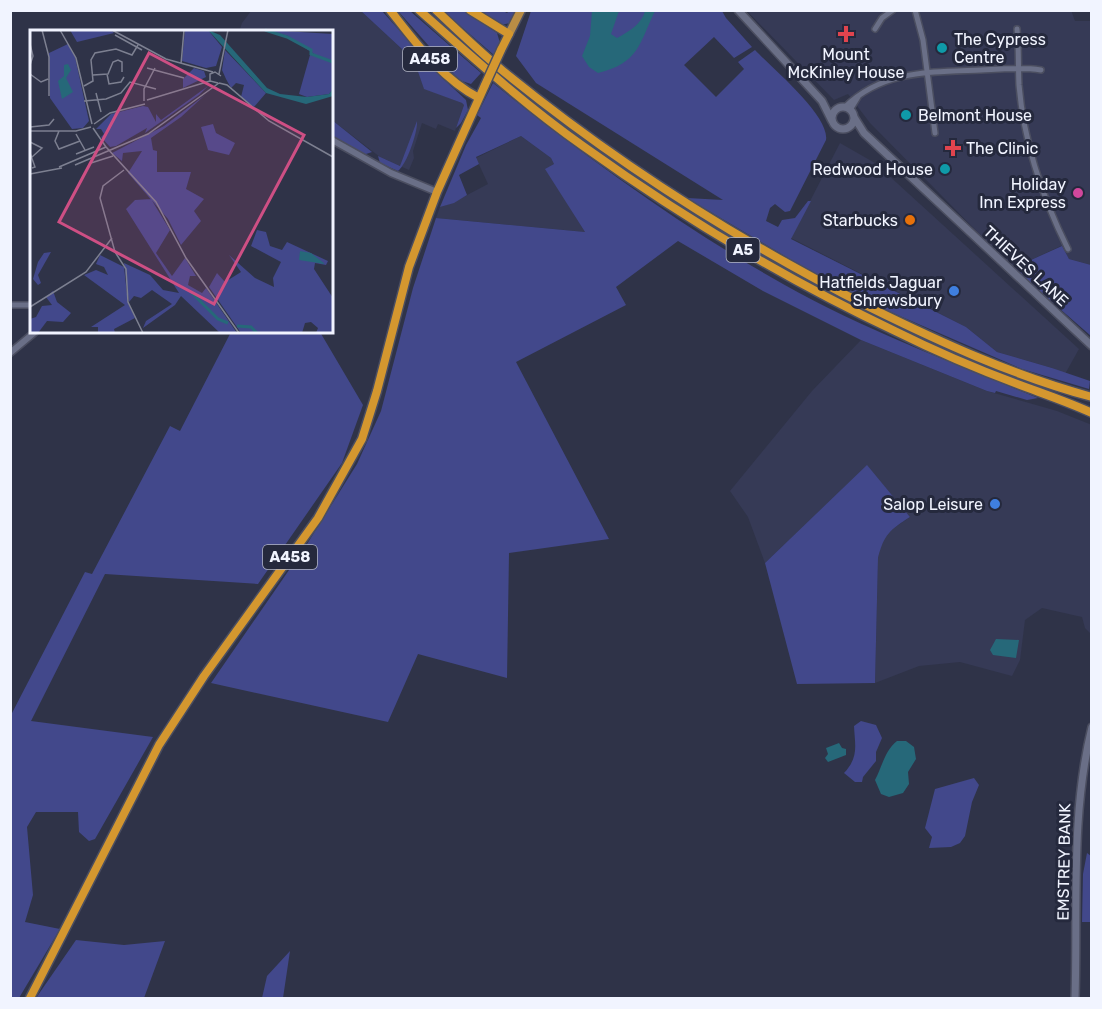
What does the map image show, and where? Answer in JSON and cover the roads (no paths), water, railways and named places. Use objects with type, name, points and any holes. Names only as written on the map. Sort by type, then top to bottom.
[{"type":"highway","name":"A458","points":[[390,10],[440,69],[464,90],[479,98]]},
{"type":"highway","name":"A5","points":[[419,10],[486,69],[582,145],[685,216],[825,297],[895,332],[977,368],[1092,413]]},
{"type":"highway","name":"A5","points":[[436,10],[503,71],[595,141],[659,186],[758,248],[837,290],[966,352],[1034,379],[1092,397]]},
{"type":"highway","points":[[470,10],[509,34]]},
{"type":"highway","name":"A458","points":[[30,999],[159,745],[204,676],[318,518],[362,439],[377,391],[409,267],[437,192],[509,34]]},
{"type":"main road","name":"A458","points":[[509,34],[521,10]]},
{"type":"main road","points":[[738,10],[822,101],[838,128],[864,133]]},
{"type":"main road","points":[[822,101],[846,111],[864,133]]},
{"type":"main road","points":[[832,120],[834,112],[846,111]]},
{"type":"main road","points":[[846,111],[852,124],[847,128]]},
{"type":"main road","name":"THIEVES LANE","points":[[864,133],[1092,346]]},
{"type":"main road","name":"EMSTREY BANK","points":[[1075,999],[1078,814],[1084,756],[1092,727]]},
{"type":"street","points":[[875,29],[882,18],[893,10]]},
{"type":"street","points":[[915,10],[920,27],[935,133]]},
{"type":"street","points":[[1017,29],[1021,94],[1031,160],[1051,213],[1068,249]]},
{"type":"street","points":[[846,111],[858,97],[893,78],[926,71],[1019,68],[1041,70]]},
{"type":"street","points":[[333,141],[391,173],[437,192]]},
{"type":"street","points":[[10,305],[30,305]]},
{"type":"street","points":[[10,353],[34,333]]},
{"type":"place","name":"Mount McKinley House","points":[[846,34]]},
{"type":"place","name":"The Cypress Centre","points":[[942,48]]},
{"type":"place","name":"Belmont House","points":[[906,115]]},
{"type":"place","name":"The Clinic","points":[[953,148]]},
{"type":"place","name":"Redwood House","points":[[945,169]]},
{"type":"place","name":"Holiday Inn Express","points":[[1078,193]]},
{"type":"place","name":"Starbucks","points":[[910,220]]},
{"type":"place","name":"Hatfields Jaguar Shrewsbury","points":[[954,291]]},
{"type":"place","name":"Salop Leisure","points":[[995,504]]}]
